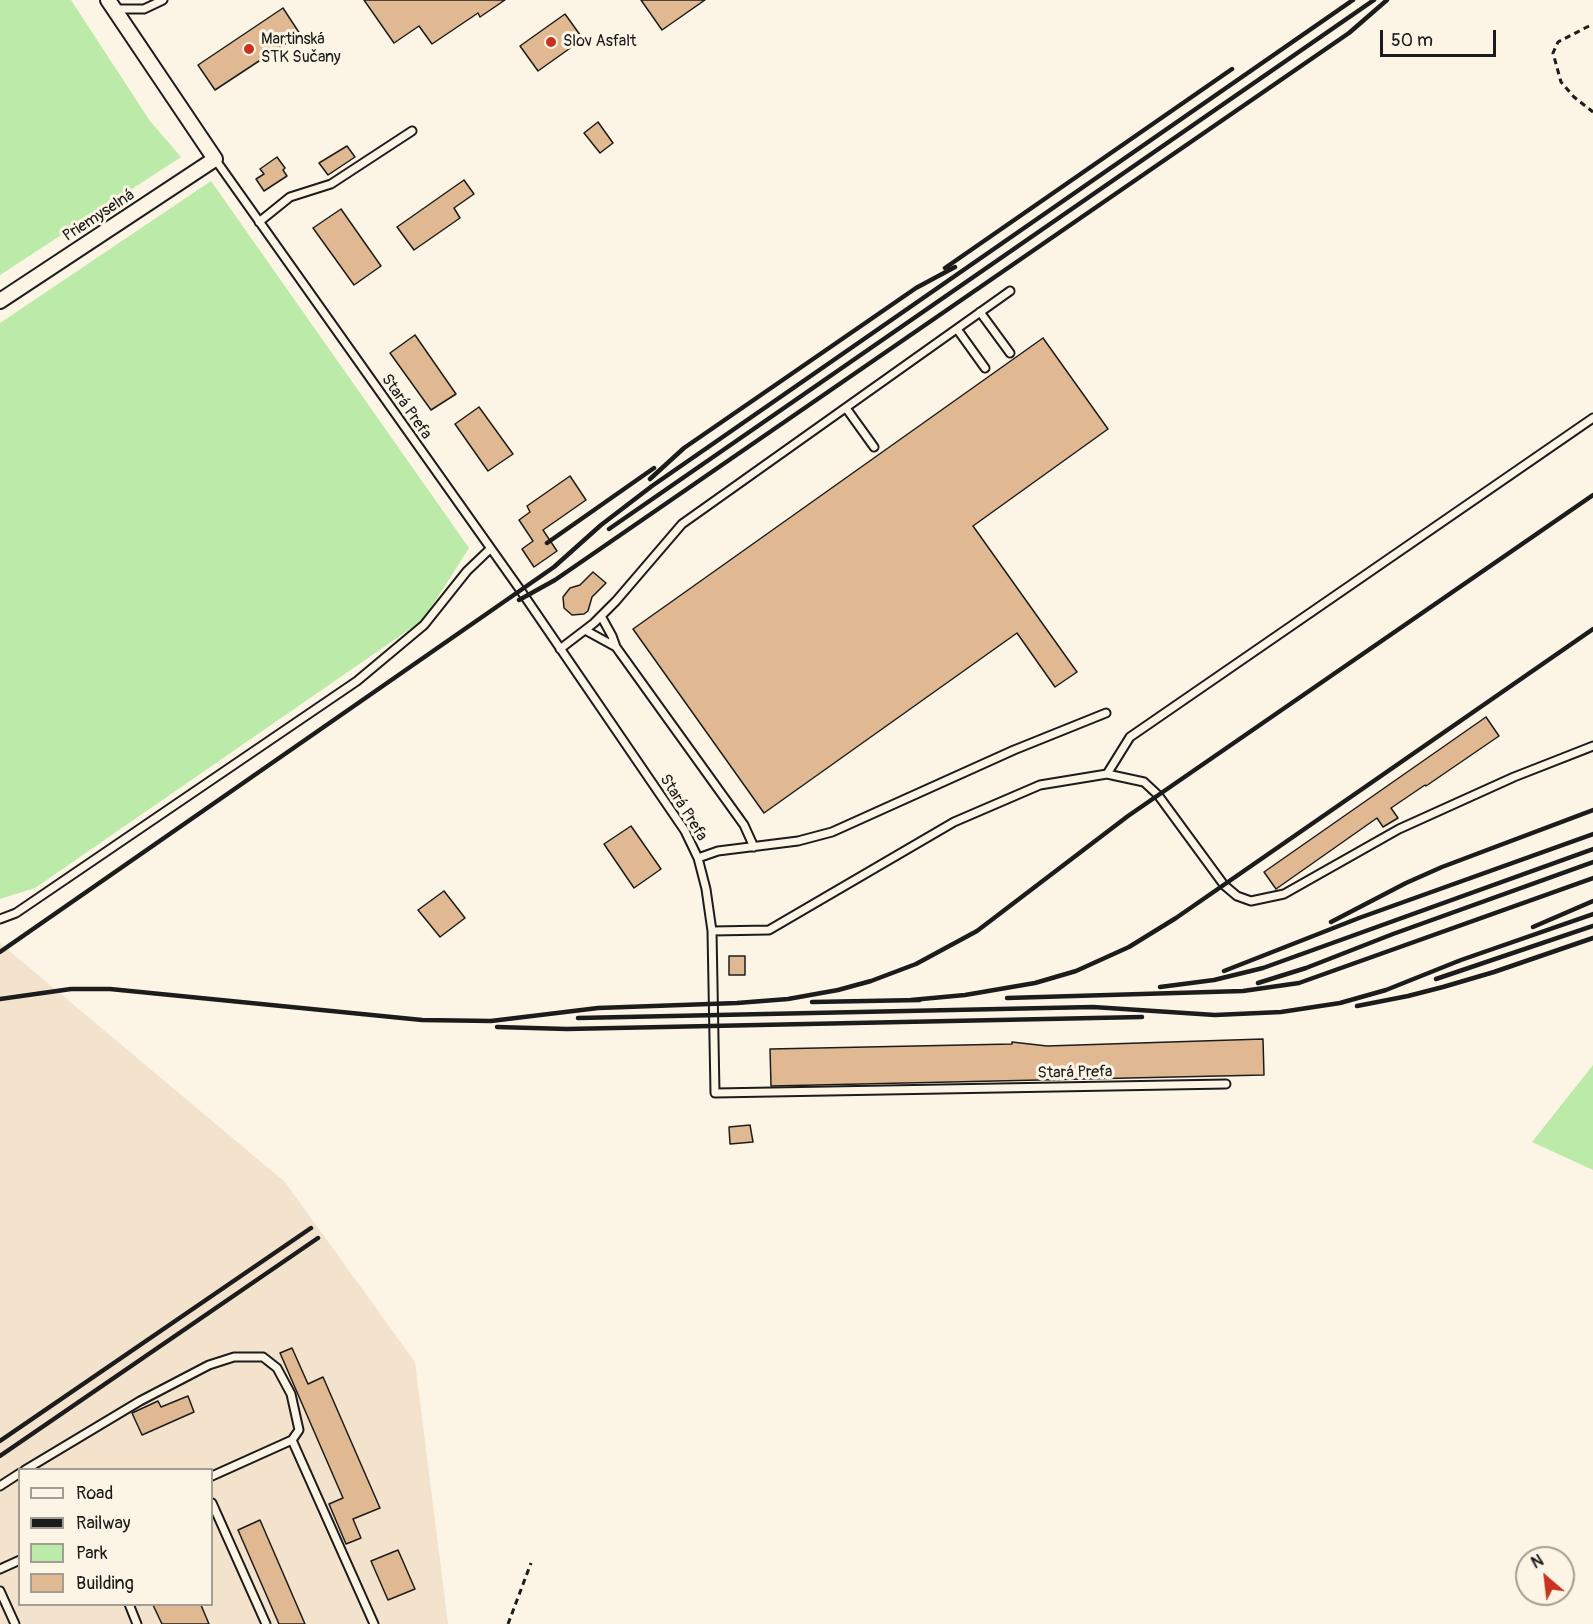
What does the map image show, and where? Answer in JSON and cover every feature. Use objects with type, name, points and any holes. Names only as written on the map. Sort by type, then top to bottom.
[{"type":"street","points":[[111,4],[215,159]]},
{"type":"street","name":"Priemyselná","points":[[0,301],[215,159]]},
{"type":"lane","points":[[111,4],[144,9],[164,0]]},
{"type":"lane","points":[[259,222],[290,197],[331,184],[412,131]]},
{"type":"lane","name":"Stará Prefa","points":[[215,159],[560,649],[685,831],[698,858],[706,889],[712,931],[715,1093],[1226,1084]]},
{"type":"lane","points":[[560,649],[601,616],[682,524],[1010,291]]},
{"type":"lane","points":[[980,312],[1010,353]]},
{"type":"lane","points":[[957,329],[985,368]]},
{"type":"lane","points":[[846,408],[874,447]]},
{"type":"lane","points":[[1107,774],[1130,737],[1593,418]]},
{"type":"lane","points":[[0,919],[16,913],[357,681],[424,625],[467,571],[490,549]]},
{"type":"lane","points":[[601,616],[616,647],[744,825],[754,847]]},
{"type":"lane","points":[[585,630],[616,647]]},
{"type":"lane","points":[[698,858],[718,851],[798,841],[832,832],[1014,750],[1106,713]]},
{"type":"lane","points":[[712,931],[769,930],[954,822],[1040,786],[1107,774],[1144,782],[1158,795],[1224,885],[1237,896],[1251,901],[1284,894],[1399,829],[1514,777],[1593,746]]},
{"type":"lane","points":[[28,1468],[140,1401],[209,1365],[234,1357],[263,1357],[276,1368],[291,1394],[299,1430],[292,1440],[213,1476]]},
{"type":"lane","points":[[292,1440],[374,1624]]},
{"type":"lane","points":[[0,1486],[18,1474]]},
{"type":"lane","points":[[213,1505],[266,1624]]},
{"type":"lane","points":[[0,1569],[18,1561]]},
{"type":"lane","points":[[0,1590],[15,1624]]},
{"type":"lane","points":[[129,1606],[137,1624]]},
{"type":"path","points":[[1589,27],[1558,42],[1553,53],[1561,82],[1574,97],[1593,112]]},
{"type":"path","points":[[508,1624],[531,1563]]},
{"type":"shaded area","points":[[0,943],[285,1182],[415,1362],[448,1624],[0,1624]]},
{"type":"green space","points":[[0,0],[71,0],[150,121],[181,157],[0,275]]},
{"type":"green space","points":[[211,181],[469,548],[423,620],[35,888],[0,899],[0,323]]},
{"type":"green space","points":[[1593,1065],[1593,1170],[1532,1142]]},
{"type":"building","points":[[364,0],[505,0],[480,17],[478,13],[432,44],[419,26],[394,43]]},
{"type":"building","points":[[641,0],[705,0],[662,30]]},
{"type":"building","name":"Martinská STK Sučany","points":[[283,8],[300,34],[215,90],[198,65]]},
{"type":"building","name":"Slov Asfalt","points":[[565,14],[583,39],[538,71],[520,46]]},
{"type":"building","points":[[598,122],[613,143],[600,153],[584,133]]},
{"type":"building","points":[[347,146],[355,157],[328,175],[319,163]]},
{"type":"building","points":[[277,157],[285,168],[283,170],[287,176],[264,191],[256,179],[264,174],[260,169]]},
{"type":"building","points":[[464,180],[474,194],[454,208],[460,218],[414,250],[397,227]]},
{"type":"building","points":[[341,209],[381,266],[354,285],[313,228]]},
{"type":"building","points":[[415,335],[456,394],[431,410],[390,353]]},
{"type":"building","points":[[1043,338],[1108,429],[973,526],[1077,672],[1055,687],[1017,633],[764,813],[633,629]]},
{"type":"building","points":[[479,407],[513,454],[488,471],[455,424]]},
{"type":"building","points":[[570,476],[586,500],[543,530],[557,551],[534,567],[522,549],[533,541],[519,520],[530,512],[527,506]]},
{"type":"building","points":[[593,572],[606,583],[592,597],[588,611],[584,614],[572,615],[564,608],[563,597],[570,588],[580,585]]},
{"type":"building","points":[[1486,717],[1499,736],[1391,808],[1398,818],[1383,827],[1377,818],[1276,889],[1264,872]]},
{"type":"building","points":[[631,826],[661,869],[634,888],[604,844]]},
{"type":"building","points":[[444,891],[465,918],[440,937],[418,910]]},
{"type":"building","points":[[729,956],[745,956],[745,975],[729,975]]},
{"type":"building","points":[[1263,1039],[1264,1075],[771,1086],[770,1049],[1012,1044],[1012,1042],[1047,1046]]},
{"type":"building","points":[[750,1125],[753,1142],[730,1144],[729,1127]]},
{"type":"building","points":[[292,1348],[308,1384],[323,1377],[380,1508],[353,1519],[361,1538],[346,1544],[329,1504],[343,1498],[280,1353]]},
{"type":"building","points":[[188,1396],[194,1412],[142,1435],[132,1413],[158,1401],[161,1407]]},
{"type":"building","points":[[260,1520],[305,1624],[279,1624],[238,1530]]},
{"type":"building","points":[[398,1550],[415,1589],[388,1600],[371,1561]]},
{"type":"building","points":[[153,1606],[201,1606],[209,1624],[162,1624]]},
{"type":"railway","points":[[0,952],[554,567],[601,525],[652,486],[1353,0]]},
{"type":"railway","points":[[609,529],[1374,0]]},
{"type":"railway","points":[[519,600],[555,580],[1349,33],[1387,0]]},
{"type":"railway","points":[[945,268],[1232,69]]},
{"type":"railway","points":[[650,479],[684,448],[916,288],[955,267]]},
{"type":"railway","points":[[547,543],[654,468]]},
{"type":"railway","points":[[0,999],[71,989],[110,989],[422,1020],[491,1021],[598,1008],[788,999],[838,990],[871,981],[916,964],[977,931],[1128,816],[1593,495]]},
{"type":"railway","points":[[911,1000],[965,995],[1035,983],[1076,971],[1129,947],[1176,918],[1593,629]]},
{"type":"railway","points":[[1331,922],[1442,867],[1593,810]]},
{"type":"railway","points":[[1224,971],[1359,918],[1593,834]]},
{"type":"railway","points":[[1160,987],[1214,980],[1263,968],[1593,849]]},
{"type":"railway","points":[[1258,983],[1306,968],[1593,862]]},
{"type":"railway","points":[[1007,998],[1243,991],[1299,983],[1593,878]]},
{"type":"railway","points":[[1533,927],[1593,901]]},
{"type":"railway","points":[[578,1018],[1093,1007],[1215,1015],[1281,1012],[1340,1003],[1386,990],[1461,960],[1593,914]]},
{"type":"railway","points":[[1436,979],[1593,926]]},
{"type":"railway","points":[[1357,1006],[1443,987],[1593,938]]},
{"type":"railway","points":[[812,1002],[920,1000]]},
{"type":"railway","points":[[497,1027],[567,1029],[1142,1017]]},
{"type":"railway","points":[[0,1441],[311,1228]]},
{"type":"railway","points":[[0,1456],[318,1238]]},
{"type":"place","name":"Slov Asfalt","points":[[551,42]]},
{"type":"place","name":"Martinská STK Sučany","points":[[249,49]]}]
